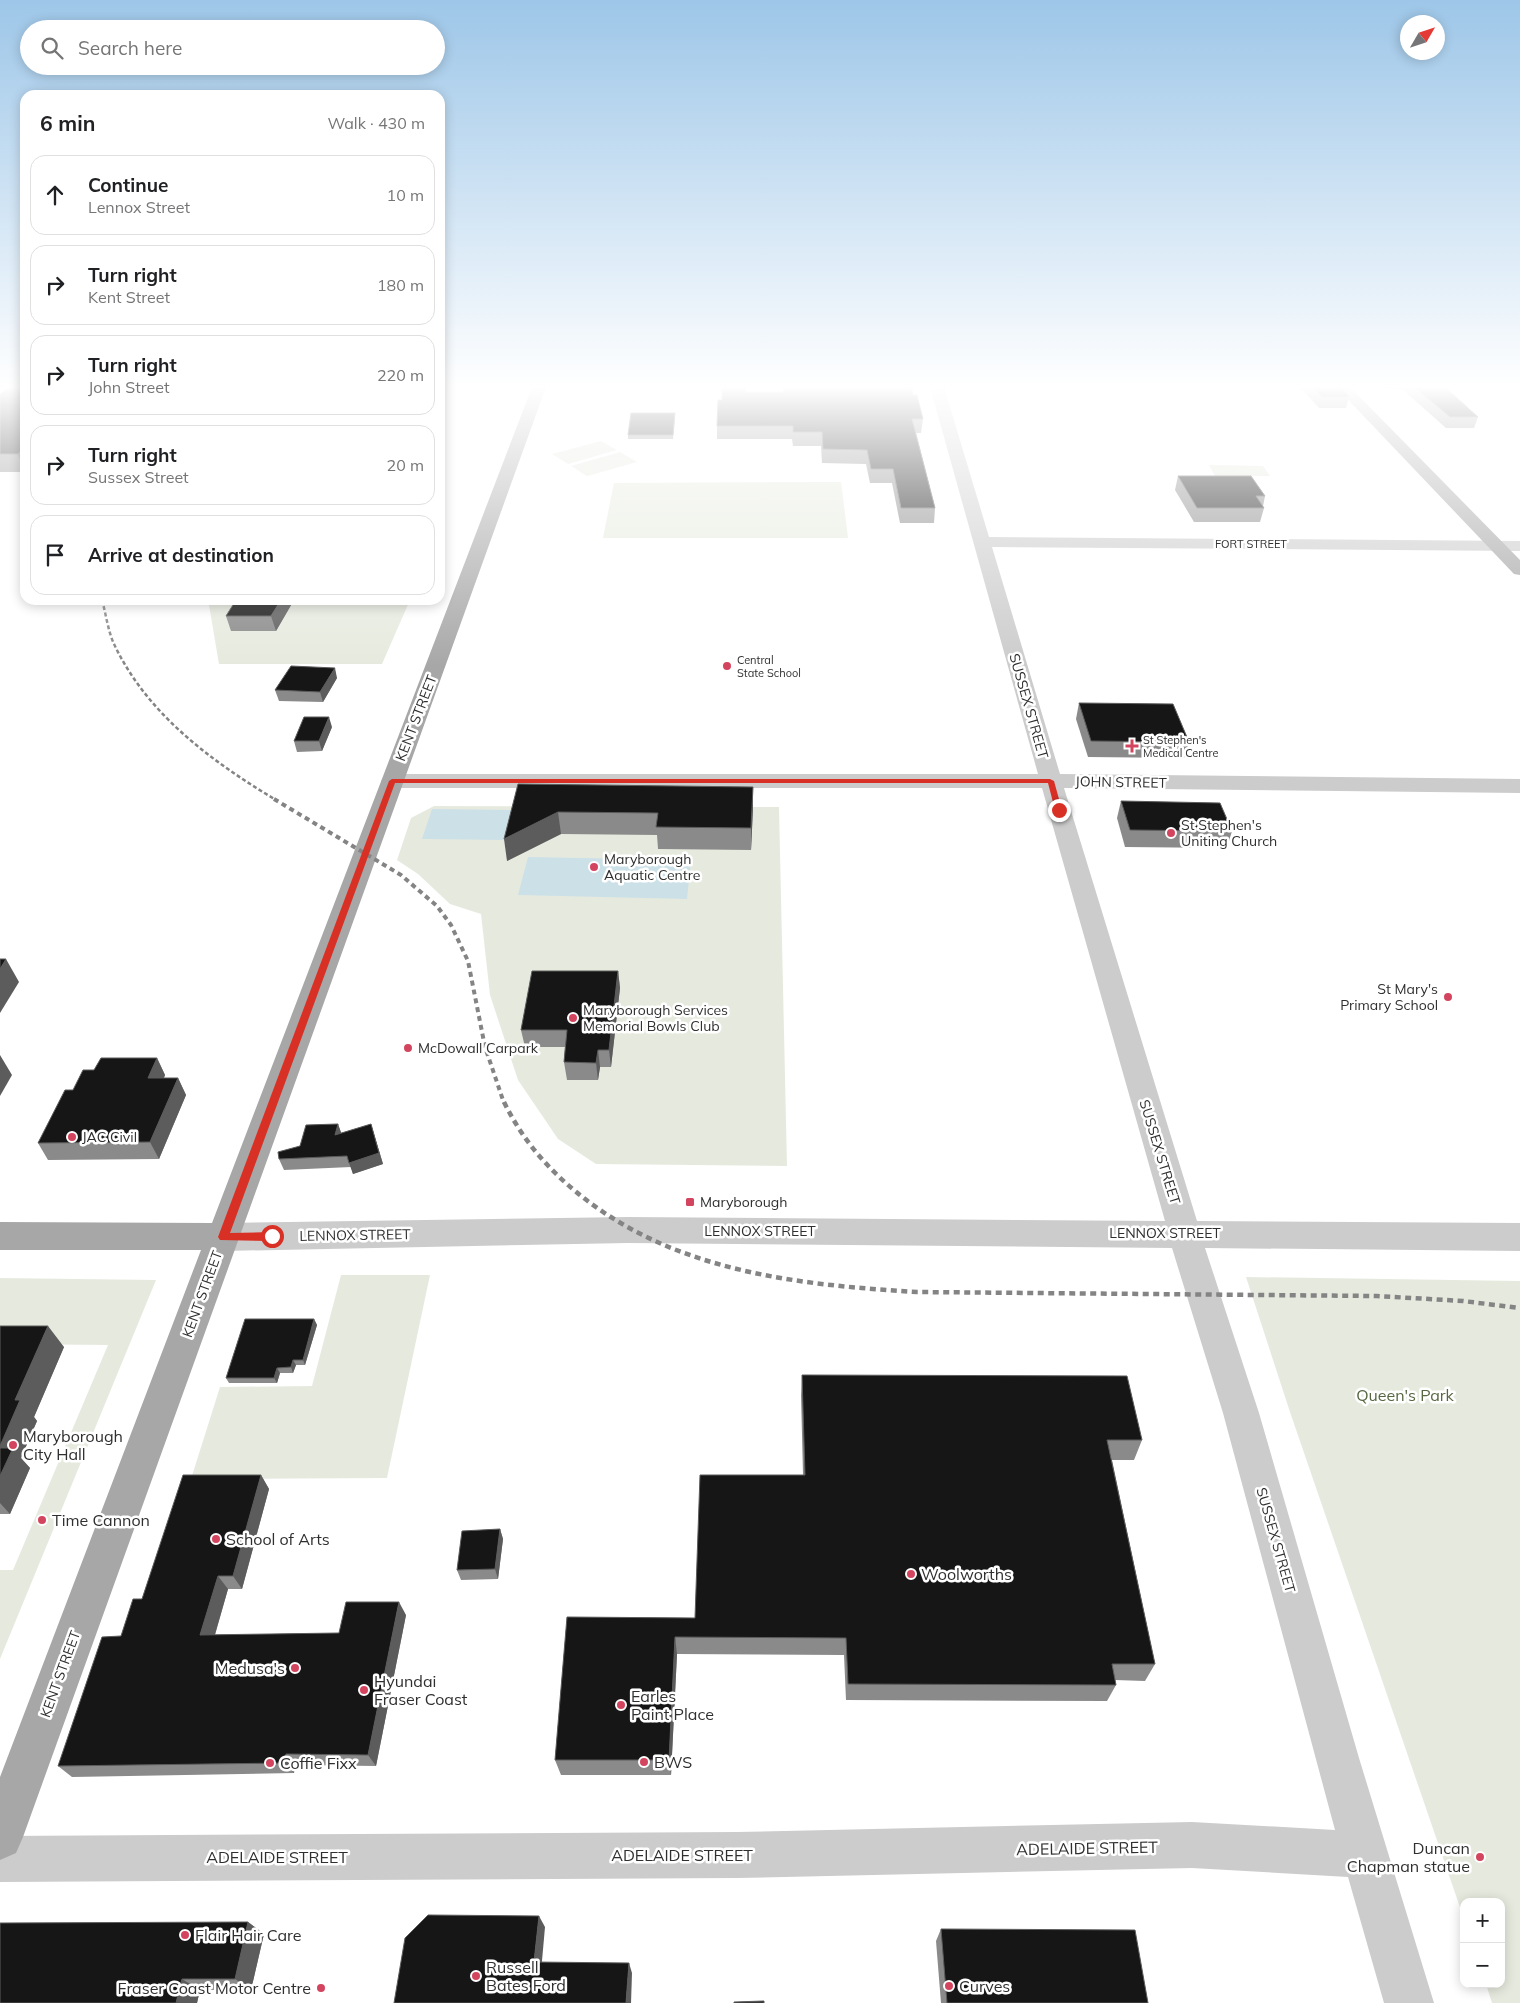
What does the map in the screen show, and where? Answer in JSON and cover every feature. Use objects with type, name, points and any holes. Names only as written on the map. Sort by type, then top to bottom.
[{"type":"main road","name":"KENT STREET","points":[[0,1837],[505,480]]},
{"type":"main road","points":[[1434,480],[1520,570]]},
{"type":"main road","name":"LENNOX STREET","points":[[0,1236],[223,1237]]},
{"type":"street","name":"SUSSEX STREET","points":[[965,480],[1050,781],[1184,1233],[1241,1413],[1364,1855],[1409,2003]]},
{"type":"street","name":"FORT STREET","points":[[981,542],[1520,546]]},
{"type":"street","name":"JOHN STREET","points":[[392,781],[1050,781],[1520,786]]},
{"type":"street","name":"LENNOX STREET","points":[[223,1237],[628,1230],[1520,1237]]},
{"type":"street","name":"ADELAIDE STREET","points":[[0,1859],[737,1855],[1192,1846],[1364,1855]]},
{"type":"green space","points":[[841,482],[848,538],[603,538],[614,483]]},
{"type":"green space","points":[[209,605],[408,605],[382,664],[219,664]]},
{"type":"green space","points":[[434,806],[779,807],[787,1166],[596,1164],[558,1139],[518,1080],[490,995],[481,914],[450,904],[418,874],[397,860],[411,818]]},
{"type":"green space","points":[[341,1275],[430,1275],[387,1478],[191,1479],[220,1387],[312,1386]]},
{"type":"green space","name":"Queen's Park","points":[[1246,1277],[1520,1281],[1520,2003],[1492,2003],[1487,1988],[1505,1988],[1505,1898],[1460,1898],[1460,1907],[1290,1412]]},
{"type":"green space","points":[[0,1278],[156,1280],[0,1659],[0,1570],[13,1570],[108,1345],[0,1344]]},
{"type":"shaded area","points":[[432,809],[515,810],[507,840],[422,839]]},
{"type":"shaded area","points":[[528,857],[691,860],[687,899],[518,895]]},
{"type":"building","points":[[895,480],[928,480],[935,508],[901,508]]},
{"type":"building","points":[[1181,480],[1254,480],[1265,496],[1256,496],[1264,508],[1197,508]]},
{"type":"building","points":[[233,605],[278,605],[271,616],[226,616]]},
{"type":"building","points":[[291,666],[335,668],[320,692],[275,690]]},
{"type":"building","points":[[1079,703],[1173,704],[1189,742],[1091,741]]},
{"type":"building","points":[[304,717],[329,717],[319,741],[294,741]]},
{"type":"building","points":[[518,784],[753,787],[751,828],[656,827],[658,813],[558,812],[504,839]]},
{"type":"building","points":[[1121,801],[1220,803],[1232,831],[1130,830]]},
{"type":"building","points":[[0,959],[6,959],[0,969]]},
{"type":"building","name":"Maryborough Services Memorial Bowls Club","points":[[532,971],[618,971],[609,1050],[598,1050],[596,1063],[564,1062],[567,1030],[521,1030]]},
{"type":"building","points":[[101,1058],[157,1058],[148,1078],[178,1078],[150,1142],[38,1143],[65,1090],[73,1090],[83,1070],[94,1070]]},
{"type":"building","points":[[338,1124],[335,1135],[371,1124],[379,1153],[349,1163],[347,1156],[279,1159],[278,1152],[300,1146],[306,1125]]},
{"type":"building","points":[[245,1319],[314,1319],[303,1360],[293,1360],[291,1367],[277,1368],[274,1378],[226,1378]]},
{"type":"building","points":[[0,1326],[48,1326],[15,1400],[20,1400],[0,1446]]},
{"type":"building","name":"Woolworths","points":[[802,1375],[1127,1376],[1142,1440],[1107,1440],[1155,1664],[1112,1664],[1116,1685],[848,1684],[846,1638],[675,1637],[669,1760],[555,1760],[567,1617],[695,1618],[700,1475],[805,1475]]},
{"type":"building","points":[[0,1448],[13,1448],[0,1476]]},
{"type":"building","points":[[183,1475],[261,1475],[233,1576],[218,1576],[200,1635],[339,1633],[346,1602],[399,1602],[368,1755],[286,1754],[284,1763],[58,1766],[102,1637],[121,1636],[133,1599],[142,1599]]},
{"type":"building","points":[[500,1529],[495,1569],[457,1570],[462,1531]]},
{"type":"building","name":"Russell Bates Ford","points":[[428,1915],[539,1916],[534,1962],[629,1963],[626,2003],[394,2003],[405,1938]]},
{"type":"building","points":[[248,1922],[235,1979],[182,1979],[176,2003],[0,2003],[0,1923]]},
{"type":"building","points":[[941,1929],[1135,1930],[1148,2003],[947,2003]]},
{"type":"building","points":[[764,2001],[764,2003],[734,2003],[734,2002]]},
{"type":"railway","points":[[103,605],[114,644],[144,692],[163,714],[205,752],[276,800]]},
{"type":"railway","points":[[274,799],[401,875],[437,906],[451,925],[468,961],[485,1047],[504,1103]]},
{"type":"railway","points":[[504,1102],[521,1131],[540,1157],[589,1202],[626,1226],[664,1245],[704,1260],[746,1271],[831,1285],[917,1292],[1377,1296],[1463,1301],[1520,1308]]},
{"type":"place","name":"Central State School","points":[[727,666]]},
{"type":"place","name":"St Stephen's Medical Centre","points":[[1132,746]]},
{"type":"place","name":"St Stephen's Uniting Church","points":[[1171,833]]},
{"type":"place","name":"Maryborough Aquatic Centre","points":[[594,867]]},
{"type":"place","name":"St Mary's Primary School","points":[[1448,997]]},
{"type":"place","name":"Maryborough Services Memorial Bowls Club","points":[[573,1018]]},
{"type":"place","name":"McDowall Carpark","points":[[408,1048]]},
{"type":"place","name":"JAC Civil","points":[[72,1137]]},
{"type":"place","name":"Maryborough","points":[[690,1202]]},
{"type":"place","name":"Maryborough City Hall","points":[[13,1445]]},
{"type":"place","name":"Time Cannon","points":[[42,1520]]},
{"type":"place","name":"School of Arts","points":[[216,1539]]},
{"type":"place","name":"Woolworths","points":[[911,1574]]},
{"type":"place","name":"Medusa's","points":[[295,1668]]},
{"type":"place","name":"Hyundai Fraser Coast","points":[[364,1690]]},
{"type":"place","name":"Earles Paint Place","points":[[621,1705]]},
{"type":"place","name":"BWS","points":[[644,1762]]},
{"type":"place","name":"Coffie Fixx","points":[[270,1763]]},
{"type":"place","name":"Duncan Chapman statue","points":[[1480,1857]]},
{"type":"place","name":"Flair Hair Care","points":[[185,1935]]},
{"type":"place","name":"Russell Bates Ford","points":[[476,1976]]},
{"type":"place","name":"Curves","points":[[949,1986]]},
{"type":"place","name":"Fraser Coast Motor Centre","points":[[321,1988]]},
{"type":"route","points":[[272,1236],[223,1237],[392,781],[1050,781],[1059,810]]}]
